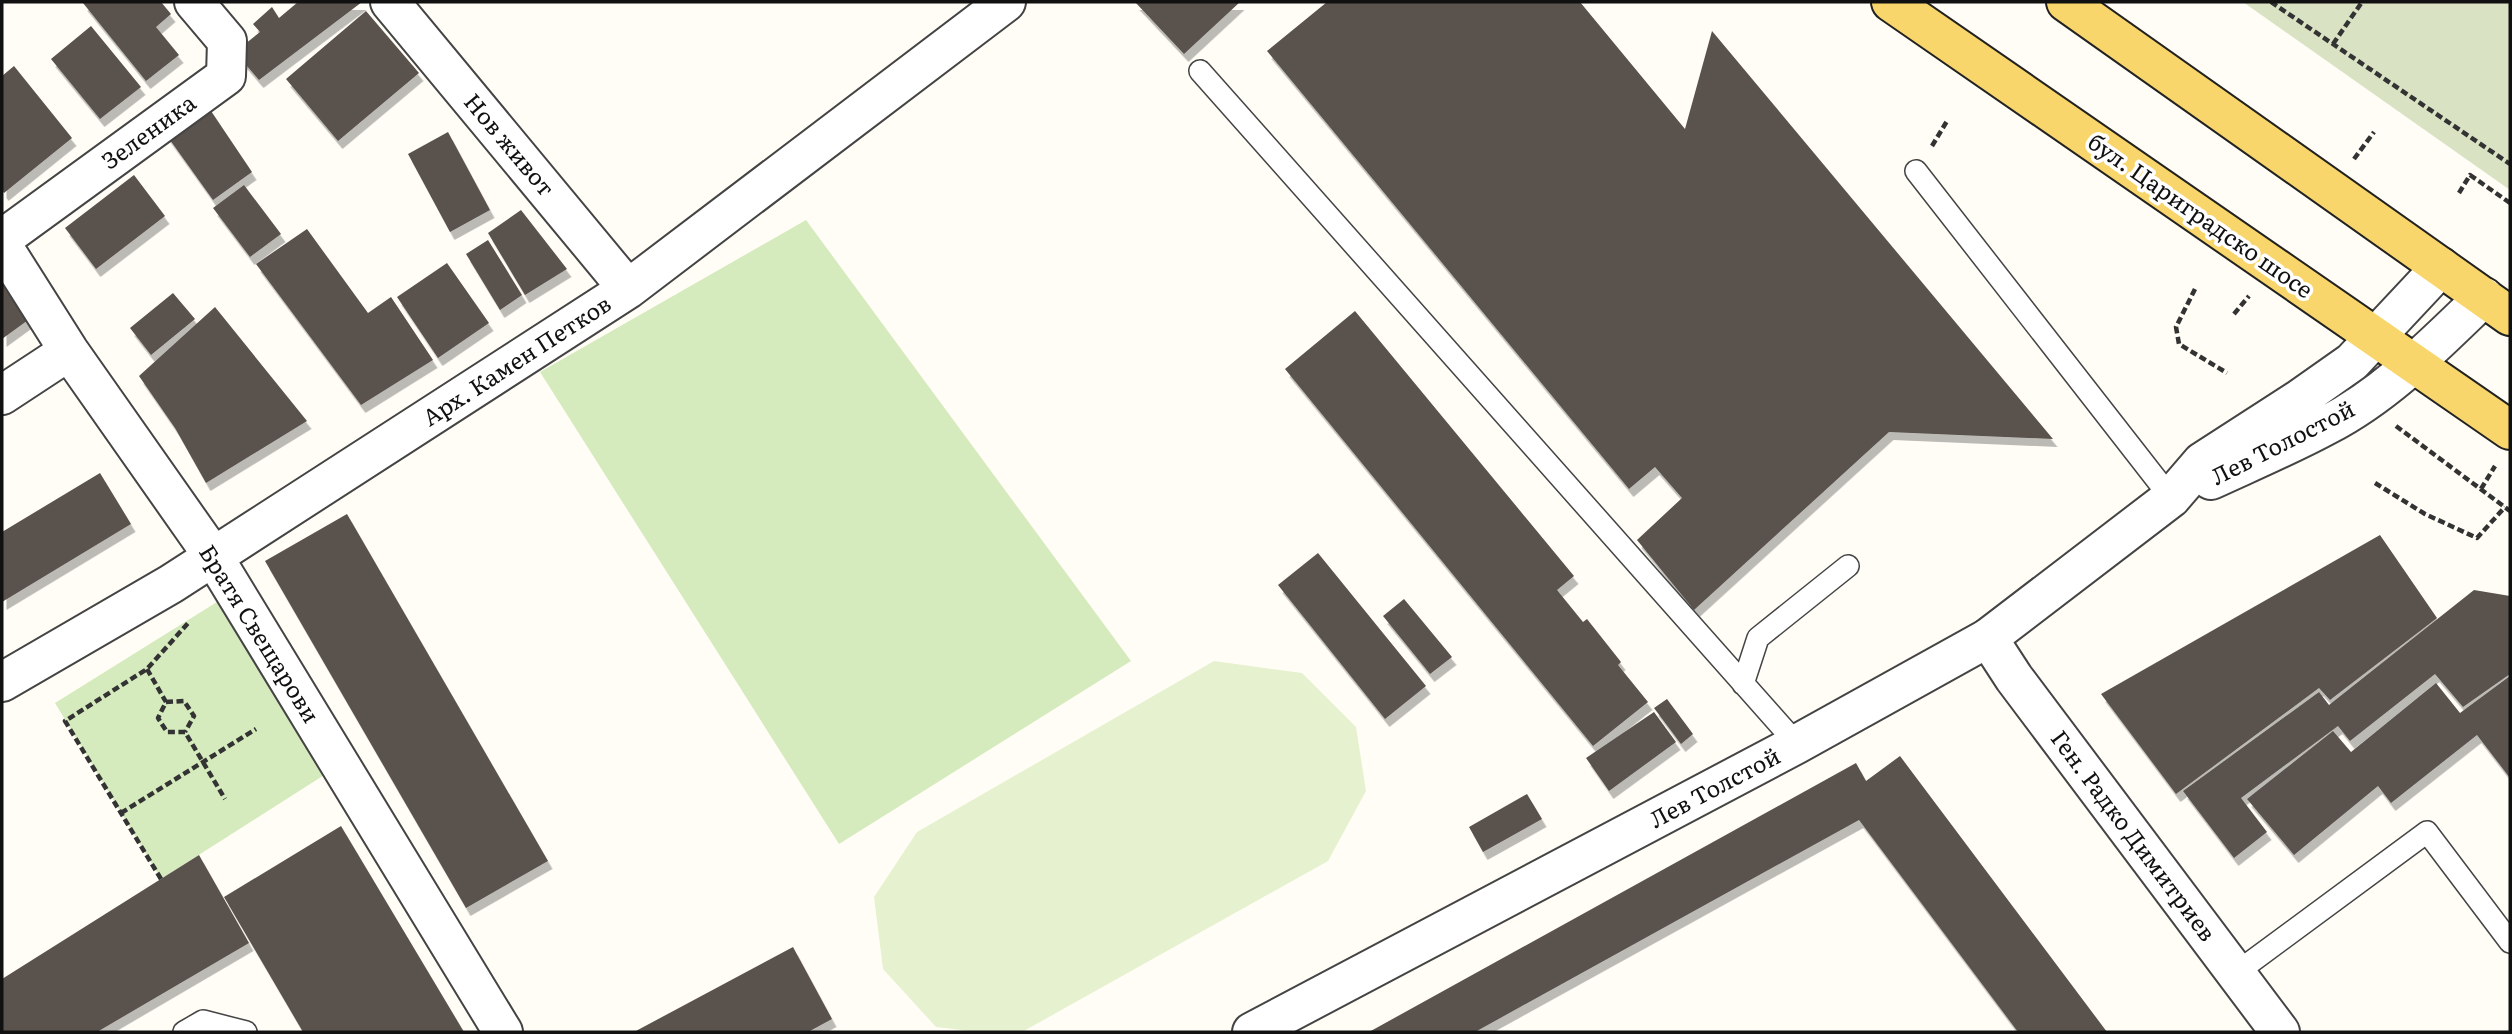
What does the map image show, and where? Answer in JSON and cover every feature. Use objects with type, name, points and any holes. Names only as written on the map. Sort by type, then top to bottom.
[{"type":"main road","name":"бул. Цариградско шосе","points":[[1891,2],[2510,430]]},
{"type":"main road","points":[[2066,2],[2497,307]]},
{"type":"street","name":"Зеленика","points":[[2,242],[226,76],[227,41],[194,2]]},
{"type":"street","name":"Нов живот","points":[[390,2],[628,289]]},
{"type":"street","name":"Арх. Камен Петков","points":[[2,682],[171,583],[628,289],[1001,3]]},
{"type":"street","name":"Братя Свещарови","points":[[2,242],[69,351],[213,556],[503,1032]]},
{"type":"street","name":"Лев Толостой","points":[[2164,504],[2202,462],[2352,362],[2441,267]]},
{"type":"street","name":"Лев Толостой","points":[[2164,504],[2329,425],[2497,307]]},
{"type":"street","points":[[2,395],[69,351]]},
{"type":"street","name":"Лев Толстой","points":[[1252,1032],[1797,744],[1988,638],[2164,504]]},
{"type":"street","name":"Ген. Радко Димитриев","points":[[1988,638],[2014,678],[2280,1032]]},
{"type":"lane","points":[[1199,71],[1797,744]]},
{"type":"lane","points":[[1916,171],[2164,504]]},
{"type":"lane","points":[[1743,684],[1758,638],[1848,566]]},
{"type":"lane","points":[[2236,973],[2427,832],[2510,943]]},
{"type":"lane","points":[[184,1032],[203,1021],[246,1032]]},
{"type":"path","points":[[2271,2],[2510,164]]},
{"type":"path","points":[[2333,44],[2362,2]]},
{"type":"path","points":[[2351,162],[2374,132]]},
{"type":"path","points":[[2459,193],[2470,175],[2510,203]]},
{"type":"path","points":[[2195,289],[2176,327],[2179,344],[2227,373]]},
{"type":"path","points":[[2234,314],[2250,294]]},
{"type":"path","points":[[2364,402],[2508,509],[2477,538],[2426,514],[2375,484]]},
{"type":"path","points":[[161,879],[65,721],[148,669],[192,618],[171,583]]},
{"type":"path","points":[[148,669],[166,702]]},
{"type":"path","points":[[166,702],[184,701],[194,716],[185,732]]},
{"type":"path","points":[[166,702],[158,718],[167,732],[185,732]]},
{"type":"path","points":[[121,813],[256,729]]},
{"type":"path","points":[[185,732],[225,799]]},
{"type":"green space","points":[[2243,2],[2510,2],[2510,190]]},
{"type":"green space","points":[[806,220],[1131,661],[839,844],[540,372]]},
{"type":"green space","points":[[225,597],[329,772],[161,879],[55,703]]},
{"type":"green space","points":[[1214,661],[1302,673],[1356,727],[1366,791],[1328,861],[1022,1032],[979,1032],[936,1027],[883,969],[874,897],[917,832]]},
{"type":"building","points":[[84,2],[161,2],[171,14],[156,27],[179,55],[146,81]]},
{"type":"building","points":[[298,2],[362,2],[259,80],[235,52],[260,32],[253,24],[272,7],[279,18]]},
{"type":"building","points":[[1135,2],[1240,2],[1184,54]]},
{"type":"building","points":[[1327,2],[1580,2],[1685,129],[1712,31],[2053,439],[1889,432],[1694,610],[1637,540],[1682,498],[1655,467],[1629,489],[1267,51]]},
{"type":"building","points":[[366,11],[419,73],[338,141],[286,79]]},
{"type":"building","points":[[91,26],[141,87],[100,119],[51,59]]},
{"type":"building","points":[[14,66],[72,138],[4,193],[2,76]]},
{"type":"building","points":[[207,105],[252,172],[213,200],[165,133]]},
{"type":"building","points":[[448,132],[490,210],[450,232],[408,154]]},
{"type":"building","points":[[134,175],[165,216],[96,269],[65,228]]},
{"type":"building","points":[[244,185],[281,234],[250,257],[213,208]]},
{"type":"building","points":[[521,210],[567,269],[525,295],[488,233]]},
{"type":"building","points":[[307,229],[368,313],[391,297],[433,360],[361,405],[256,264]]},
{"type":"building","points":[[488,240],[522,295],[500,310],[466,254]]},
{"type":"building","points":[[447,263],[489,323],[438,358],[397,297]]},
{"type":"building","points":[[2,269],[35,315],[2,339]]},
{"type":"building","points":[[173,293],[195,319],[151,355],[130,328]]},
{"type":"building","points":[[215,307],[307,421],[206,483],[175,428],[139,376]]},
{"type":"building","points":[[1355,311],[1574,576],[1557,590],[1583,622],[1587,619],[1621,662],[1618,665],[1648,702],[1593,746],[1285,369]]},
{"type":"building","points":[[100,473],[131,524],[2,602],[2,532]]},
{"type":"building","points":[[347,514],[548,861],[466,908],[265,561]]},
{"type":"building","points":[[2380,535],[2437,618],[2330,700],[2319,688],[2176,794],[2101,694]]},
{"type":"building","points":[[1318,553],[1426,686],[1385,719],[1278,585]]},
{"type":"building","points":[[2474,590],[2510,596],[2510,674],[2463,707],[2435,674],[2350,741],[2338,726],[2241,798],[2267,832],[2234,858],[2183,791],[2319,692],[2329,705]]},
{"type":"building","points":[[1404,599],[1452,657],[1430,674],[1383,616]]},
{"type":"building","points":[[2510,676],[2510,778],[2477,735],[2391,803],[2378,786],[2294,855],[2247,799],[2333,731],[2351,752],[2436,683],[2460,713]]},
{"type":"building","points":[[1667,699],[1693,734],[1681,744],[1654,708]]},
{"type":"building","points":[[1654,712],[1676,742],[1609,791],[1586,758]]},
{"type":"building","points":[[1900,756],[2107,1032],[2018,1032],[1859,820],[1475,1032],[1369,1032],[1856,763],[1866,781]]},
{"type":"building","points":[[1527,794],[1542,819],[1483,852],[1469,827]]},
{"type":"building","points":[[341,826],[464,1032],[303,1032],[224,897]]},
{"type":"building","points":[[199,855],[249,943],[97,1032],[2,1032],[2,979]]},
{"type":"building","points":[[793,947],[832,1019],[808,1032],[634,1032]]}]
